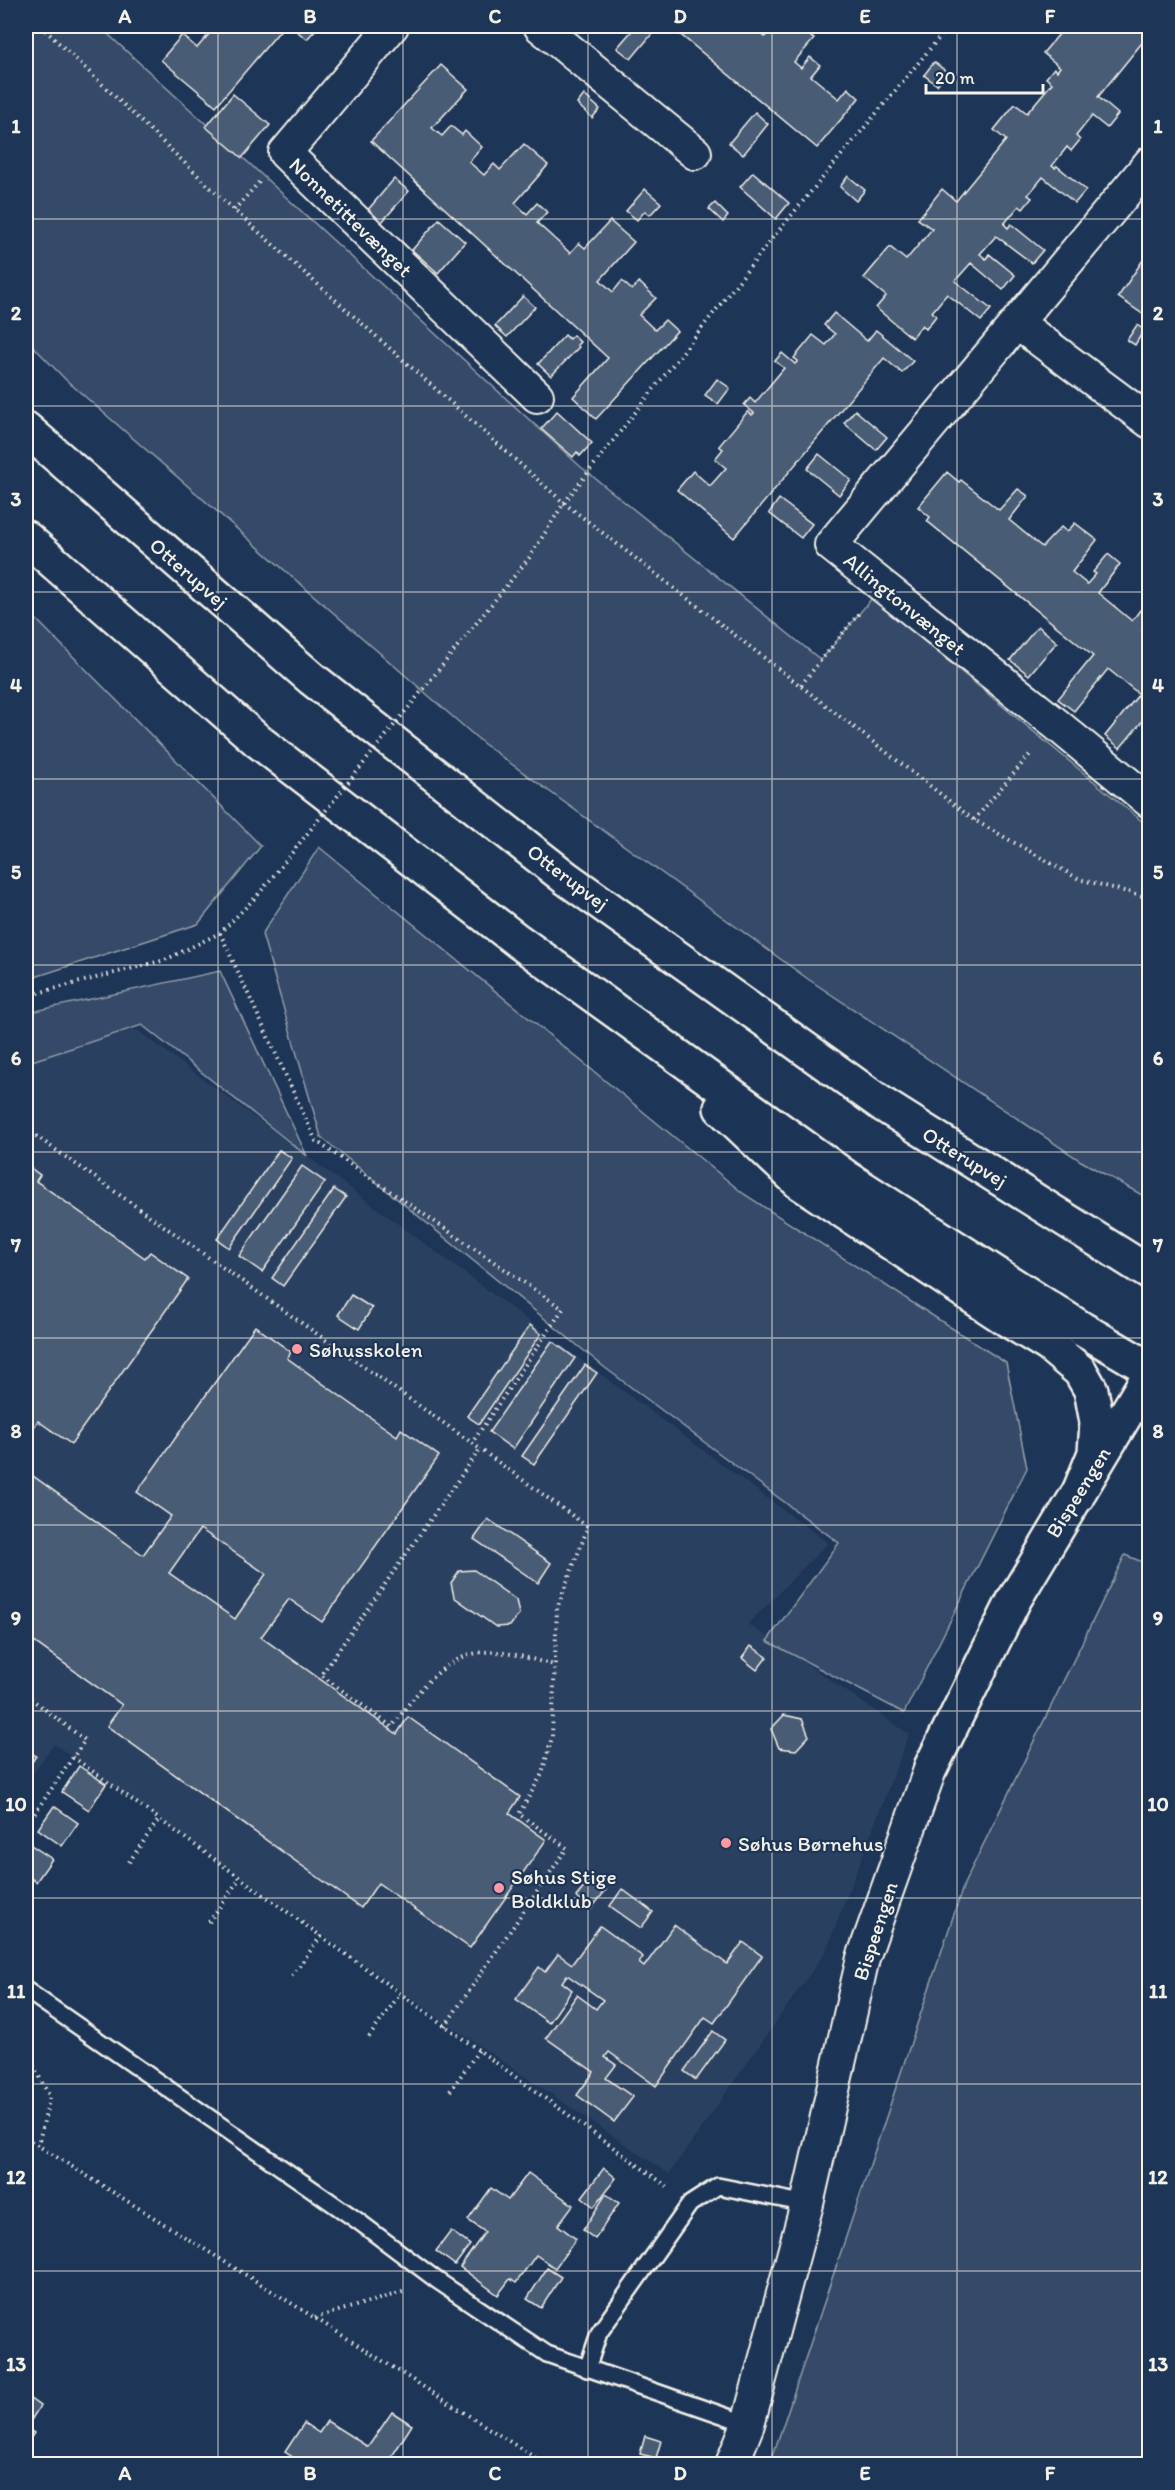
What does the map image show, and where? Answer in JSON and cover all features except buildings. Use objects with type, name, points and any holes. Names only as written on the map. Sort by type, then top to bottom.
[{"type":"main road","name":"Otterupvej","points":[[26,429],[311,678],[566,878],[885,1106],[1149,1273]]},
{"type":"main road","points":[[26,538],[258,741],[518,941],[847,1179],[1082,1329],[1149,1369]]},
{"type":"main road","points":[[626,1018],[799,1182],[1049,1345],[1080,1371],[1091,1390],[1097,1422],[1095,1453],[1077,1497]]},
{"type":"main road","name":"Bispeengen","points":[[932,1767],[1014,1600],[1149,1374]]},
{"type":"street","name":"Nonnetittevænget","points":[[392,26],[285,153],[537,396]]},
{"type":"street","points":[[540,26],[695,153]]},
{"type":"street","name":"Allingtonvænget","points":[[1149,163],[831,545],[1149,801]]},
{"type":"street","points":[[1017,323],[1149,422]]},
{"type":"street","name":"Bispeengen","points":[[732,2464],[748,2424],[807,2205],[863,1958],[932,1767]]},
{"type":"lane","points":[[26,1990],[358,2221],[438,2281],[547,2354],[748,2424]]},
{"type":"lane","points":[[587,2368],[598,2334],[690,2204],[718,2186],[807,2205]]},
{"type":"path","points":[[41,26],[234,210],[564,503],[974,820],[1079,879],[1149,898]]},
{"type":"path","points":[[26,996],[165,960],[220,933],[258,896],[529,558],[564,503],[775,235],[949,26]]},
{"type":"path","points":[[801,685],[881,586]]},
{"type":"path","points":[[974,820],[1056,724]]},
{"type":"path","points":[[220,933],[316,1141],[563,1309],[472,1443]]},
{"type":"path","points":[[26,1129],[588,1527],[557,1608],[552,1737],[542,1774],[519,1814],[567,1848],[445,2026]]},
{"type":"path","points":[[480,1449],[321,1675],[392,1727],[419,1689],[445,1667],[469,1655],[495,1652],[555,1665]]},
{"type":"path","points":[[26,1695],[86,1740],[26,1826]]},
{"type":"path","points":[[73,1757],[690,2204]]},
{"type":"path","points":[[129,1862],[159,1819]]},
{"type":"path","points":[[209,1922],[240,1878]]},
{"type":"path","points":[[292,1976],[321,1936]]},
{"type":"path","points":[[369,2037],[400,1994]]},
{"type":"path","points":[[450,2091],[479,2050]]},
{"type":"path","points":[[26,2057],[33,2065],[50,2097],[38,2145]]},
{"type":"path","points":[[26,2138],[545,2464]]},
{"type":"path","points":[[315,2318],[438,2281]]},
{"type":"shaded area","points":[[26,26],[99,26],[581,467],[821,660],[872,598],[1149,827],[1149,1199],[1081,1161],[808,979],[484,744],[66,380],[26,339]]},
{"type":"shaded area","points":[[26,609],[261,846],[198,924],[26,980]]},
{"type":"shaded area","points":[[319,847],[744,1194],[1006,1363],[1027,1468],[904,1713],[767,1641],[839,1543],[604,1367],[321,1137],[262,934]]},
{"type":"shaded area","points":[[220,971],[307,1156],[142,1025],[26,1063],[26,1013]]},
{"type":"shaded area","name":"Søhusskolen","points":[[137,1030],[828,1543],[748,1624],[909,1734],[826,1951],[669,2174],[449,2025],[54,1744],[26,1783],[26,1053]]},
{"type":"shaded area","points":[[1125,1555],[1150,1565],[1149,2464],[770,2464],[964,1884]]},
{"type":"place","name":"Søhusskolen","points":[[297,1349]]},
{"type":"place","name":"Søhus Børnehus","points":[[726,1843]]},
{"type":"place","name":"Søhus Stige Boldklub","points":[[499,1888]]}]
